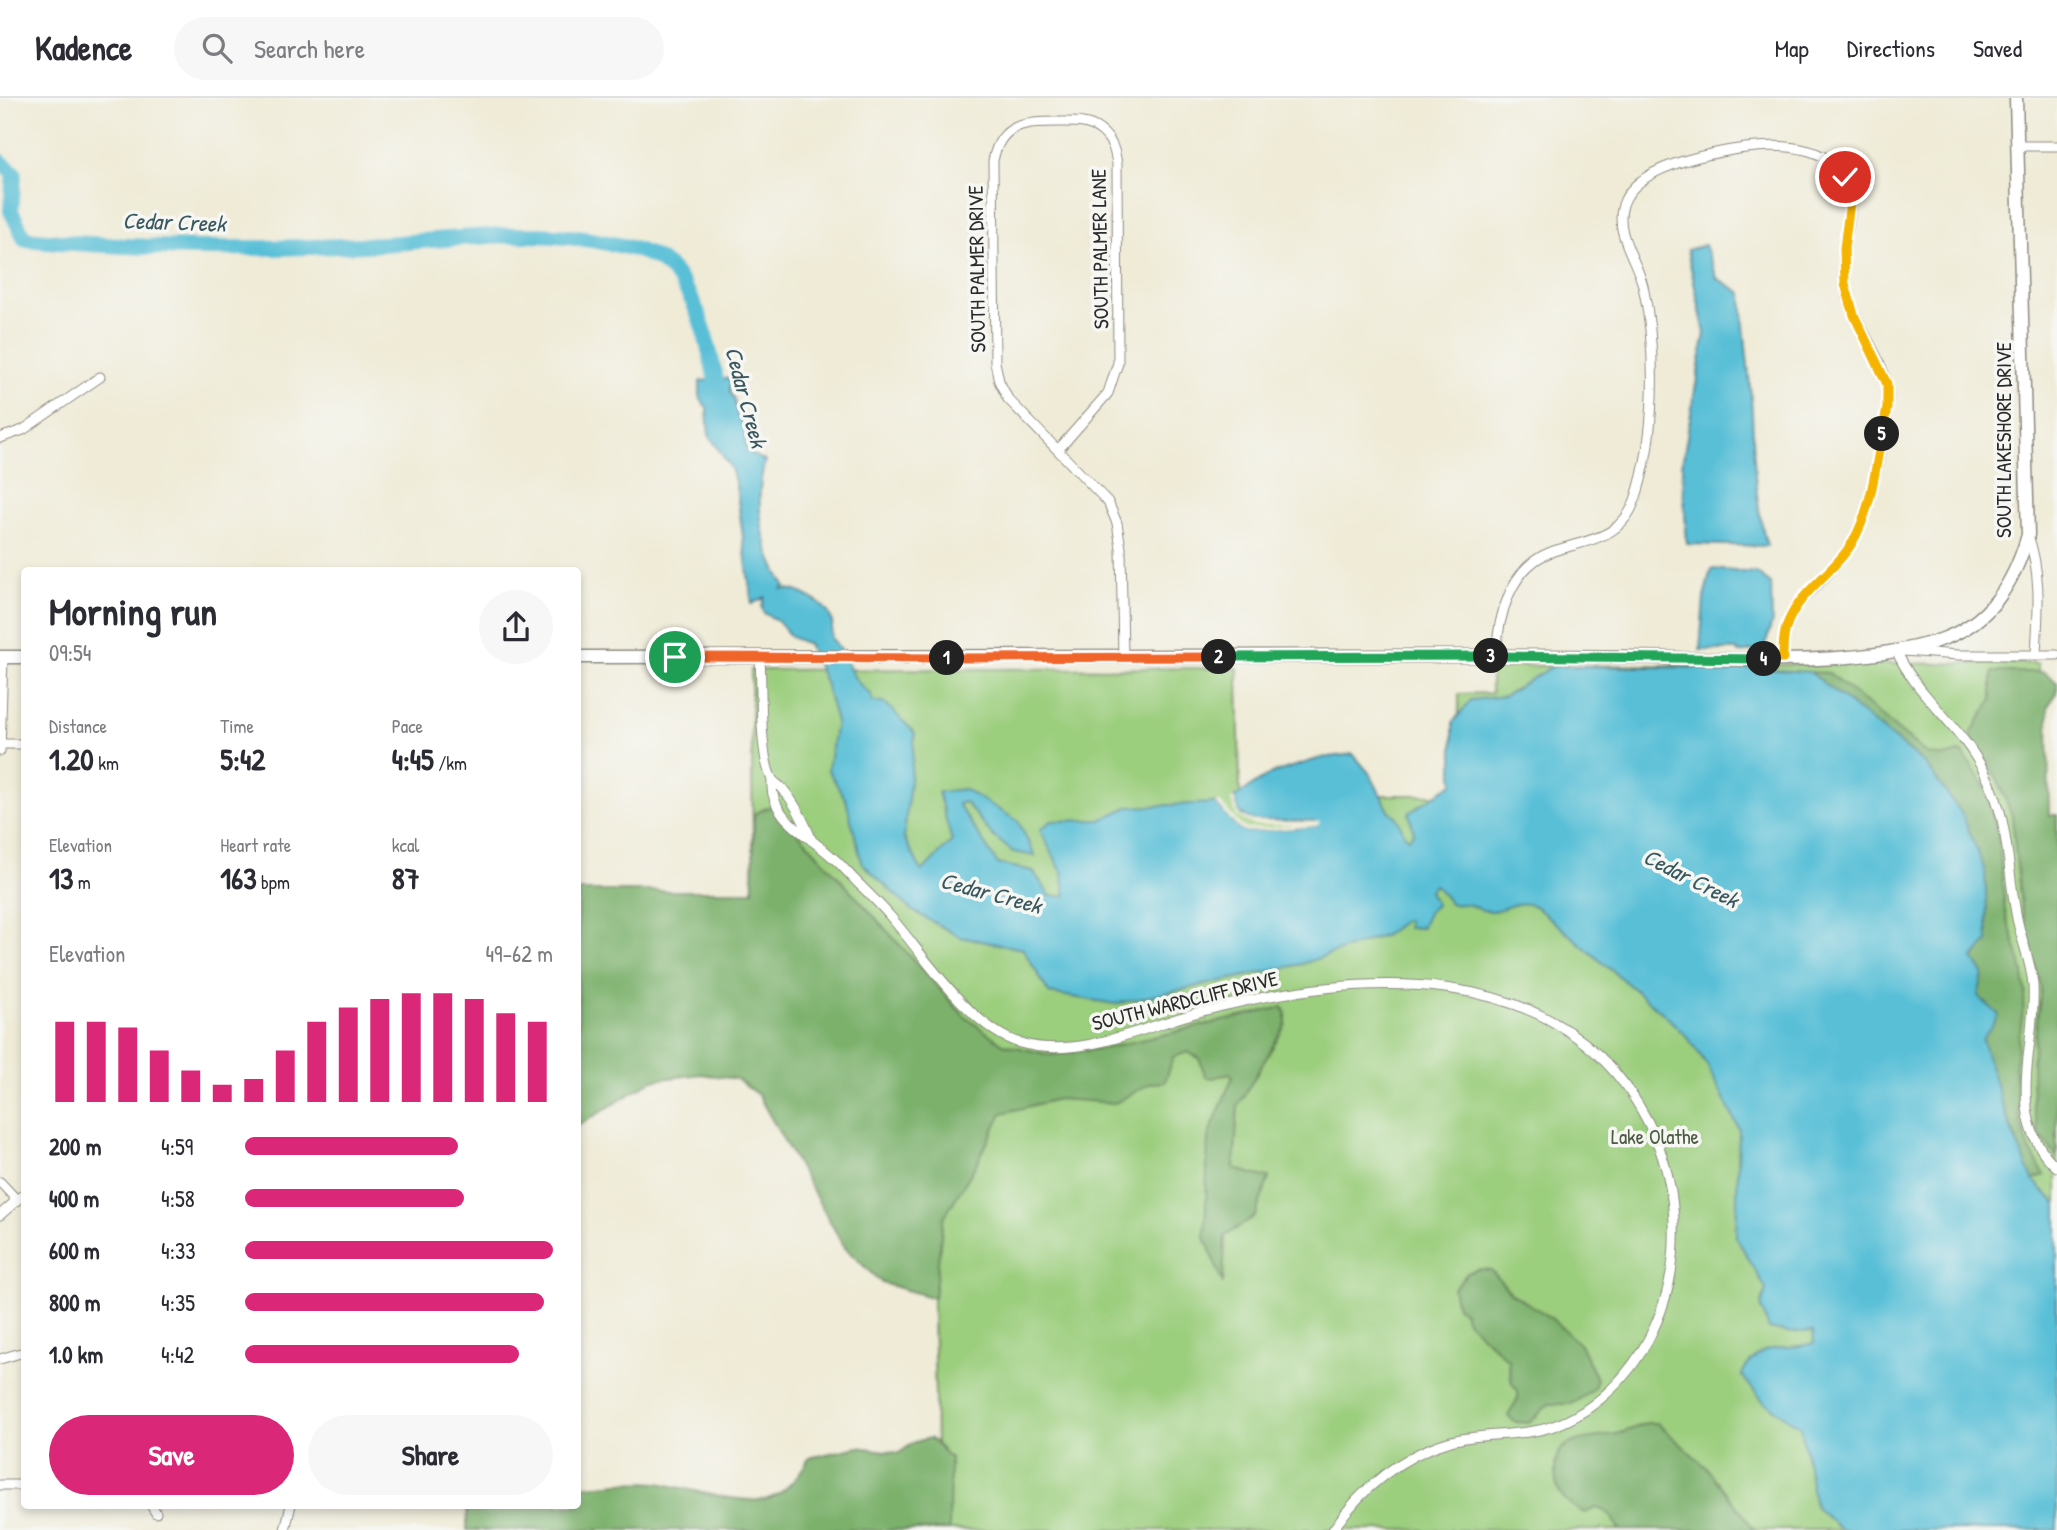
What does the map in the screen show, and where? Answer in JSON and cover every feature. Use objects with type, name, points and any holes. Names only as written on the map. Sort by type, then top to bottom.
[{"type":"street","name":"SOUTH LAKESHORE DRIVE","points":[[581,657],[1496,656],[1783,659],[1896,650],[1943,639],[1972,625],[2001,597],[2011,581],[2028,535],[2016,98]]},
{"type":"street","name":"SOUTH PALMER LANE","points":[[993,171],[995,151],[1000,140],[1009,130],[1028,123],[1080,122],[1094,126],[1110,139],[1115,149],[1118,363],[1108,393],[1058,450]]},
{"type":"street","points":[[2018,146],[2057,146]]},
{"type":"street","points":[[1496,656],[1505,604],[1510,591],[1525,570],[1549,553],[1604,537],[1625,520],[1636,499],[1647,443],[1653,358],[1643,285],[1622,228],[1622,208],[1626,197],[1636,185],[1671,165],[1727,150],[1762,147],[1818,154],[1839,168],[1845,177],[1851,195],[1844,259],[1847,293],[1854,315],[1883,372],[1888,394],[1881,443],[1861,522],[1852,543],[1838,563],[1794,611],[1784,637],[1783,659]]},
{"type":"street","name":"SOUTH PALMER DRIVE","points":[[993,171],[995,362],[999,381],[1008,398],[1104,496],[1113,510],[1121,548],[1123,657]]},
{"type":"street","points":[[0,438],[23,430],[100,377]]},
{"type":"street","points":[[2028,535],[2038,573],[2036,655]]},
{"type":"street","points":[[1896,650],[1958,655],[2057,655]]},
{"type":"street","points":[[1896,650],[1909,676],[1973,753],[2001,809],[2016,915],[2033,988],[2026,1075],[2029,1123],[2039,1148],[2057,1167]]},
{"type":"street","points":[[0,751],[2,657],[21,657]]},
{"type":"street","name":"SOUTH WARDCLIFF DRIVE","points":[[760,657],[766,756],[772,781],[782,788],[806,824],[812,841],[831,855],[888,913],[966,1005],[997,1032],[1017,1042],[1042,1047],[1084,1045],[1230,1005],[1311,990],[1373,986],[1429,987],[1481,994],[1538,1013],[1580,1037],[1621,1079],[1645,1117],[1662,1155],[1674,1215],[1674,1250],[1667,1287],[1655,1326],[1643,1349],[1604,1395],[1578,1415],[1539,1431],[1465,1438],[1410,1458],[1369,1487],[1333,1530]]},
{"type":"street","points":[[1,744],[21,744]]},
{"type":"street","points":[[0,1182],[21,1197],[0,1215]]},
{"type":"street","points":[[0,1359],[21,1353]]},
{"type":"street","points":[[0,1485],[21,1485]]},
{"type":"street","points":[[285,1530],[290,1509]]},
{"type":"green space","name":"Lake Olathe","points":[[2038,663],[2044,1069],[2057,1070],[2057,1530],[938,1530],[926,996],[817,856],[753,855],[751,670],[1238,668],[1240,795],[1458,795],[1459,694],[1491,693],[1491,666]]},
{"type":"green space","points":[[1810,672],[1829,673],[1927,754],[1945,757],[1962,752],[1986,789],[1998,835],[2005,911],[2021,963],[2026,992],[2015,1064],[2020,1121],[2030,1150],[2045,1176],[2033,1180],[1996,1089],[1982,1039],[1978,995],[1983,974],[1973,958],[1988,942],[1985,872],[1962,814],[1924,763]]},
{"type":"green space","points":[[1992,672],[2044,672],[2057,682],[2057,693],[2048,706],[2049,815],[2057,815],[2057,1157],[2039,1134],[2033,1106],[2032,1063],[2041,988],[2021,907],[2012,816],[1998,780],[1970,735],[1992,700]]},
{"type":"green space","points":[[773,805],[965,1017],[1003,1044],[1050,1055],[1106,1048],[1283,1007],[1286,1024],[1238,1106],[1234,1169],[1269,1178],[1255,1216],[1225,1236],[1223,1284],[1205,1237],[1208,1137],[1233,1076],[1229,1073],[1213,1078],[1206,1077],[1199,1058],[1188,1052],[1173,1057],[1165,1082],[1151,1083],[1115,1103],[1058,1099],[1002,1113],[976,1165],[943,1219],[934,1298],[882,1283],[845,1248],[758,1095],[737,1079],[701,1074],[653,1080],[581,1124],[581,891],[753,891],[754,814]]},
{"type":"green space","points":[[1478,1269],[1491,1270],[1511,1293],[1550,1317],[1581,1346],[1597,1379],[1594,1389],[1572,1404],[1549,1404],[1529,1423],[1515,1422],[1508,1416],[1518,1398],[1518,1391],[1512,1383],[1508,1360],[1467,1321],[1464,1313],[1457,1307],[1453,1289],[1467,1273]]},
{"type":"green space","points":[[1647,1423],[1657,1423],[1706,1467],[1755,1530],[1622,1530],[1604,1511],[1596,1508],[1585,1513],[1567,1501],[1556,1482],[1557,1457],[1562,1449],[1577,1441],[1620,1433]]},
{"type":"green space","points":[[930,1438],[950,1458],[949,1530],[467,1530],[467,1509],[581,1509],[582,1486],[648,1482],[717,1496],[763,1500],[773,1497],[789,1485],[809,1458],[858,1447],[899,1453],[915,1442]]},
{"type":"water","points":[[1705,245],[1717,278],[1742,293],[1755,480],[1767,546],[1687,544],[1682,465],[1705,333],[1687,250]]},
{"type":"water","name":"Lake Olathe","points":[[730,378],[730,393],[743,424],[747,449],[765,461],[760,493],[762,525],[770,557],[785,586],[782,589],[804,594],[825,609],[832,622],[832,639],[857,681],[871,694],[872,701],[886,704],[915,733],[904,838],[922,871],[952,841],[938,792],[964,789],[1018,821],[1035,856],[1013,852],[992,835],[965,802],[958,804],[998,864],[1033,871],[1050,896],[1066,896],[1062,872],[1040,830],[1051,821],[1100,820],[1128,807],[1216,803],[1238,828],[1247,832],[1317,826],[1314,821],[1254,821],[1240,814],[1234,798],[1270,774],[1321,758],[1353,754],[1370,774],[1389,811],[1396,816],[1409,838],[1414,833],[1409,813],[1453,783],[1453,722],[1471,700],[1504,696],[1553,666],[1740,668],[1810,672],[1924,763],[1962,814],[1985,871],[1988,942],[1973,958],[1983,974],[1978,996],[1999,1015],[1982,1040],[2007,1120],[2033,1180],[2057,1204],[2057,1530],[1842,1530],[1815,1507],[1801,1427],[1764,1402],[1741,1375],[1757,1355],[1765,1351],[1814,1343],[1813,1331],[1788,1333],[1769,1329],[1761,1307],[1766,1289],[1736,1237],[1739,1129],[1707,1065],[1688,1038],[1666,1016],[1535,906],[1517,904],[1488,911],[1454,904],[1434,885],[1429,891],[1436,905],[1429,911],[1421,928],[1407,927],[1408,921],[1405,920],[1385,935],[1302,964],[1115,1004],[1049,993],[1023,949],[960,937],[911,910],[862,863],[846,800],[828,770],[836,722],[825,682],[808,644],[791,637],[778,621],[764,613],[762,607],[765,597],[752,604],[736,485],[731,468],[709,435],[707,408],[700,398],[700,381]]},
{"type":"water","points":[[1711,569],[1756,573],[1771,584],[1772,622],[1764,649],[1738,653],[1737,650],[1700,650],[1704,598]]},
{"type":"pier","points":[[1234,798],[1240,816],[1254,821],[1320,822],[1317,826],[1247,832],[1238,828],[1216,803],[1220,802],[1240,825],[1247,829],[1295,825],[1253,825],[1237,816],[1231,799]]},
{"type":"waterway","name":"Cedar Creek","points":[[0,161],[14,173],[11,211],[25,239],[152,247],[280,248],[520,235],[582,238],[638,250],[662,262],[686,290],[708,345],[720,401]]},
{"type":"route","points":[[675,657],[1606,656],[1783,659],[1784,637],[1794,611],[1838,563],[1852,543],[1861,522],[1870,494],[1887,408],[1887,384],[1883,372],[1854,315],[1847,293],[1844,248],[1851,195],[1845,177]]}]
